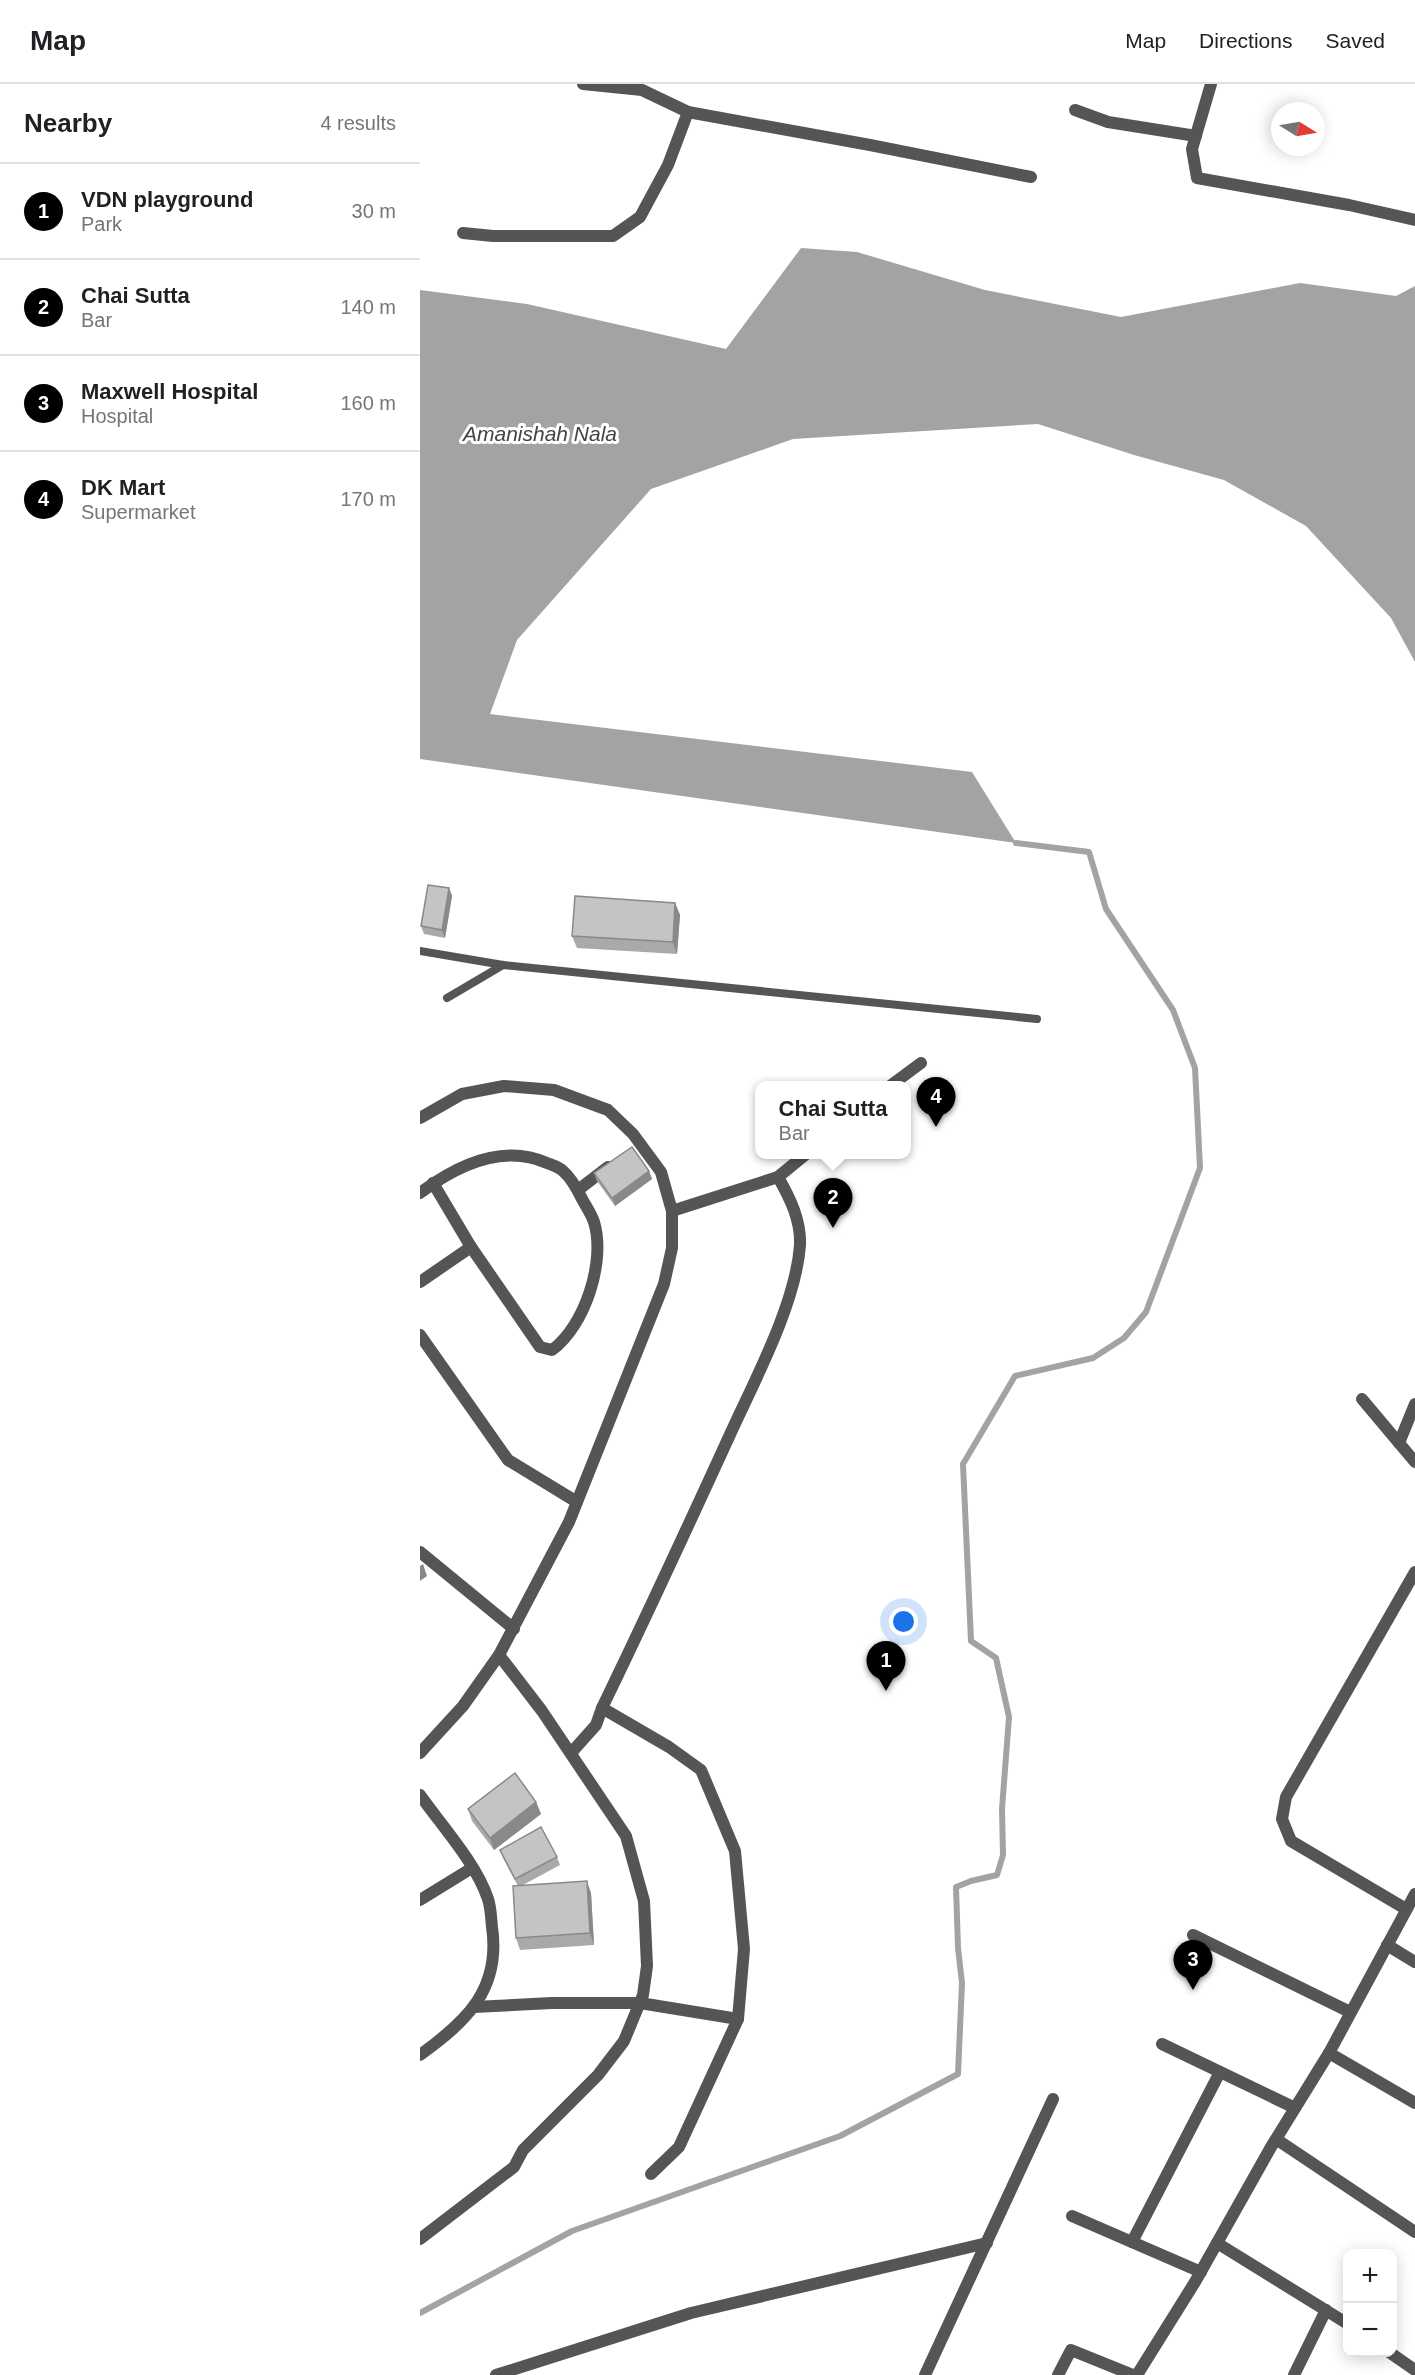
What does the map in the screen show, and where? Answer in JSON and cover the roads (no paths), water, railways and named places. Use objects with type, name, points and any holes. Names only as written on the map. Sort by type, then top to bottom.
[{"type":"street","points":[[584,84],[642,90],[688,111],[1031,177]]},
{"type":"street","points":[[1211,84],[1192,149],[1197,178],[1415,220]]},
{"type":"street","points":[[1075,110],[1108,122],[1196,136]]},
{"type":"street","points":[[463,233],[493,236],[613,236],[640,217],[668,165],[688,111]]},
{"type":"street","points":[[897,1081],[921,1063]]},
{"type":"street","points":[[420,1118],[462,1094],[504,1086],[554,1090],[608,1110],[631,1149],[661,1172],[672,1211],[672,1248],[664,1284],[569,1522],[499,1655],[463,1706],[420,1753]]},
{"type":"street","points":[[578,1190],[631,1149]]},
{"type":"street","points":[[420,1193],[433,1183],[474,1160],[504,1155],[534,1157],[563,1170],[578,1190],[594,1222],[597,1247],[588,1300],[565,1341],[552,1350],[540,1347],[471,1247],[433,1183]]},
{"type":"street","points":[[672,1211],[778,1177],[801,1159]]},
{"type":"street","points":[[571,1753],[596,1725],[758,1374],[789,1298],[800,1245],[798,1221],[778,1177]]},
{"type":"street","points":[[420,1282],[471,1247]]},
{"type":"street","points":[[420,1335],[508,1460],[577,1502]]},
{"type":"street","points":[[1362,1399],[1415,1461]]},
{"type":"street","points":[[1399,1443],[1415,1404]]},
{"type":"street","points":[[420,1552],[514,1629]]},
{"type":"street","points":[[1406,1909],[1291,1841],[1282,1819],[1286,1797],[1415,1572]]},
{"type":"street","points":[[420,2238],[514,2167],[523,2150],[598,2074],[624,2041],[640,2003],[647,1966],[644,1901],[626,1836],[571,1753],[499,1655]]},
{"type":"street","points":[[602,1708],[669,1747],[701,1770],[735,1851],[744,1949],[738,2019],[679,2147],[651,2174]]},
{"type":"street","points":[[420,1795],[472,1868],[488,1900],[494,1940],[493,1964],[483,1994],[469,2014],[420,2055]]},
{"type":"street","points":[[420,1900],[472,1868]]},
{"type":"street","points":[[1058,2375],[1071,2350],[1135,2375],[1201,2272],[1276,2139],[1329,2053],[1415,1894]]},
{"type":"street","points":[[1193,1935],[1350,2012]]},
{"type":"street","points":[[1387,1945],[1415,1962]]},
{"type":"street","points":[[474,2007],[552,2003],[640,2003],[738,2019]]},
{"type":"street","points":[[1162,2044],[1295,2108]]},
{"type":"street","points":[[1329,2053],[1415,2103]]},
{"type":"street","points":[[1132,2242],[1221,2072]]},
{"type":"street","points":[[925,2375],[1053,2099]]},
{"type":"street","points":[[1276,2139],[1415,2232]]},
{"type":"street","points":[[1072,2216],[1201,2272]]},
{"type":"street","points":[[1217,2242],[1343,2321]]},
{"type":"street","points":[[496,2375],[691,2313],[987,2243]]},
{"type":"street","points":[[1294,2375],[1326,2310]]},
{"type":"street","points":[[1396,2357],[1415,2370]]},
{"type":"lane","points":[[420,951],[503,965],[1037,1019]]},
{"type":"lane","points":[[447,998],[503,965]]},
{"type":"water","name":"Amanishah Nala","points":[[801,248],[857,252],[985,290],[1121,317],[1300,283],[1396,296],[1415,286],[1415,662],[1391,618],[1306,526],[1224,480],[1134,455],[1038,424],[793,439],[651,489],[517,640],[490,714],[972,772],[1016,843],[420,759],[420,290],[527,304],[726,349]]},
{"type":"waterway","points":[[420,2313],[572,2231],[840,2136],[958,2074],[962,1983],[958,1948],[956,1887],[997,1875],[1003,1855],[1002,1809],[1009,1717],[996,1658],[971,1641],[963,1464],[1015,1376],[1093,1358],[1124,1338],[1146,1312],[1200,1168],[1195,1068],[1173,1010],[1106,909],[1089,852],[1016,843]]},
{"type":"place","name":"DK Mart","points":[[936,1127]]},
{"type":"place","name":"Chai Sutta","points":[[833,1228]]},
{"type":"place","name":"VDN playground","points":[[886,1691]]},
{"type":"place","name":"Maxwell Hospital","points":[[1193,1990]]}]
